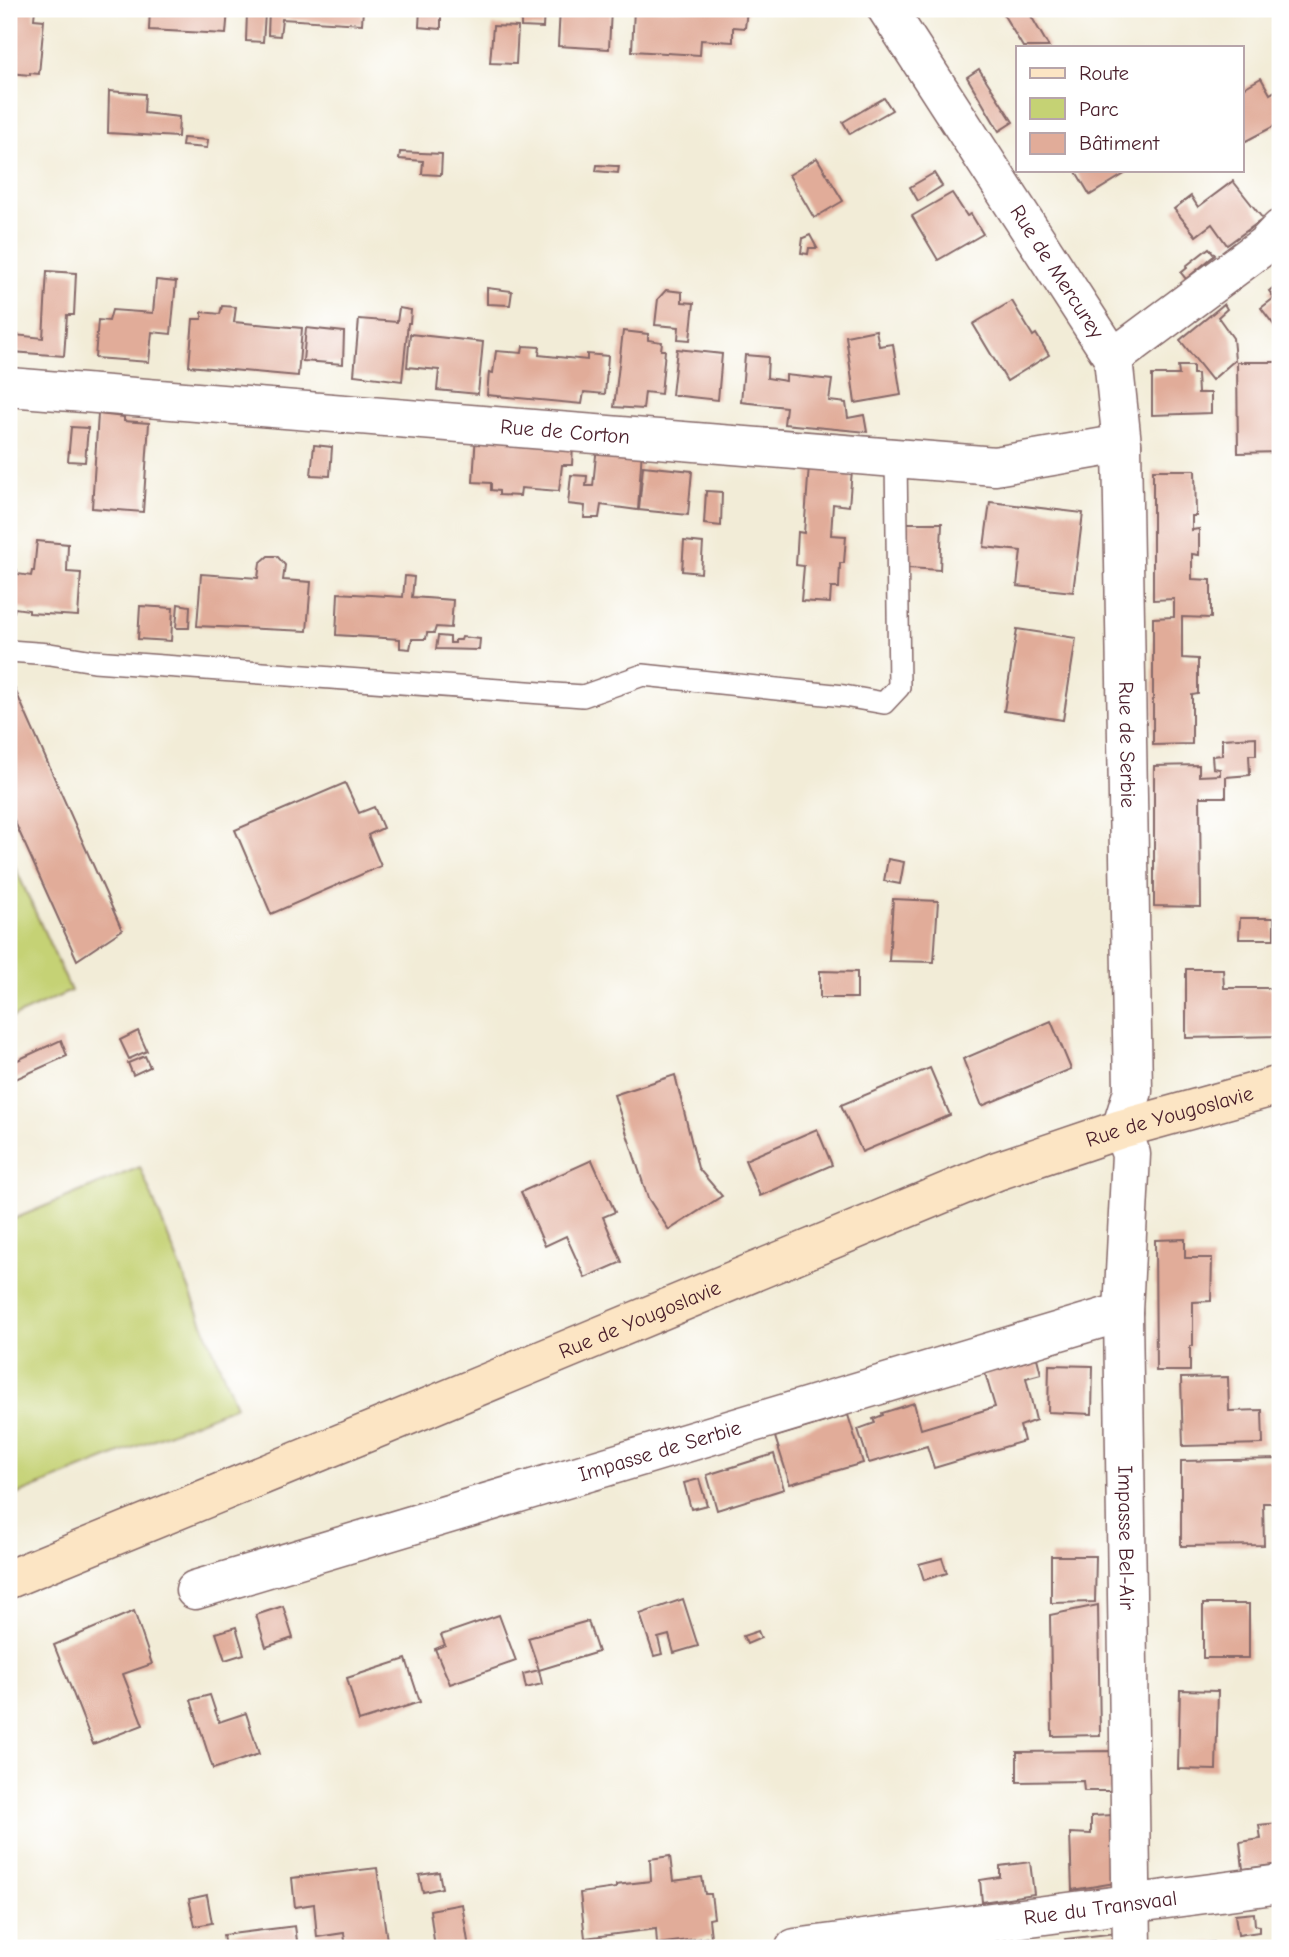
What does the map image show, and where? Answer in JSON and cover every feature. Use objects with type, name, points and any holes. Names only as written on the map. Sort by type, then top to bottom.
[{"type":"main road","name":"Rue de Yougoslavie","points":[[9,1579],[997,1171],[1121,1129],[1280,1085]]},
{"type":"street","name":"Rue de Mercurey","points":[[887,9],[1113,358]]},
{"type":"street","points":[[1113,358],[1266,244],[1280,229]]},
{"type":"street","name":"Rue de Serbie","points":[[1113,358],[1122,444],[1133,1091],[1121,1129]]},
{"type":"street","name":"Rue de Corton","points":[[9,387],[995,466],[1122,444]]},
{"type":"street","name":"Impasse Bel-Air","points":[[1121,1129],[1131,1154],[1124,1312],[1132,1948]]},
{"type":"street","name":"Impasse de Serbie","points":[[195,1590],[1124,1312]]},
{"type":"street","name":"Rue du Transvaal","points":[[795,1948],[1280,1884]]},
{"type":"lane","points":[[9,651],[94,661],[583,696],[643,675],[844,696],[884,703],[899,687],[896,458]]},
{"type":"green space","points":[[9,854],[71,991],[9,1019]]},
{"type":"green space","points":[[140,1167],[236,1406],[9,1498],[9,1221]]},
{"type":"building","points":[[9,9],[35,9],[34,19],[44,20],[39,74],[9,73]]},
{"type":"building","points":[[150,9],[228,9],[226,34],[149,30]]},
{"type":"building","points":[[269,9],[363,9],[362,24],[282,19],[280,36],[268,35]]},
{"type":"building","points":[[420,9],[441,9],[441,29],[419,27]]},
{"type":"building","points":[[521,9],[544,9],[543,28],[521,27]]},
{"type":"building","points":[[560,9],[611,9],[609,49],[558,46]]},
{"type":"building","points":[[634,9],[747,9],[745,28],[733,27],[733,42],[701,40],[700,55],[632,51]]},
{"type":"building","points":[[1000,9],[1027,9],[1048,46],[1022,46]]},
{"type":"building","points":[[247,13],[265,14],[263,42],[246,41]]},
{"type":"building","points":[[493,26],[518,27],[516,64],[490,63]]},
{"type":"building","points":[[979,69],[1013,122],[999,131],[967,77]]},
{"type":"building","points":[[1261,78],[1270,94],[1280,88],[1280,123],[1244,142],[1244,88]]},
{"type":"building","points":[[109,91],[145,94],[144,113],[179,117],[178,137],[108,133]]},
{"type":"building","points":[[884,98],[892,110],[850,134],[843,122]]},
{"type":"building","points":[[183,138],[208,140],[207,148],[182,146]]},
{"type":"building","points":[[400,152],[442,154],[441,175],[422,174],[423,161],[399,159]]},
{"type":"building","points":[[817,158],[843,201],[814,218],[789,175]]},
{"type":"building","points":[[597,165],[619,166],[618,173],[596,171]]},
{"type":"building","points":[[1076,172],[1128,172],[1090,195]]},
{"type":"building","points":[[934,173],[942,186],[918,201],[910,187]]},
{"type":"building","points":[[1233,181],[1263,219],[1227,245],[1212,224],[1196,236],[1174,209],[1191,196],[1198,207]]},
{"type":"building","points":[[952,193],[967,216],[971,214],[983,234],[938,260],[912,216]]},
{"type":"building","points":[[810,235],[817,248],[809,248],[808,254],[801,253],[803,238]]},
{"type":"building","points":[[1209,248],[1215,255],[1186,279],[1181,273],[1186,266]]},
{"type":"building","points":[[47,271],[76,273],[74,315],[67,315],[64,356],[13,352],[15,335],[43,338]]},
{"type":"building","points":[[156,280],[176,282],[171,334],[152,332],[149,362],[95,358],[98,320],[109,321],[112,310],[153,313]]},
{"type":"building","points":[[1280,282],[1280,333],[1261,308],[1274,298],[1269,291]]},
{"type":"building","points":[[487,288],[512,291],[510,305],[487,304]]},
{"type":"building","points":[[666,290],[682,292],[682,302],[694,303],[690,340],[678,339],[679,327],[655,325],[658,299]]},
{"type":"building","points":[[1012,301],[1033,336],[1036,334],[1049,355],[1007,381],[973,324]]},
{"type":"building","points":[[1224,304],[1227,309],[1218,317],[1233,338],[1235,360],[1212,380],[1180,340]]},
{"type":"building","points":[[222,306],[236,307],[234,322],[302,328],[298,376],[189,366],[193,319],[202,319],[202,312],[220,314]]},
{"type":"building","points":[[399,308],[411,310],[402,381],[354,375],[359,319],[397,322]]},
{"type":"building","points":[[306,328],[344,332],[343,364],[303,361]]},
{"type":"building","points":[[876,330],[879,346],[893,344],[901,395],[855,403],[846,336]]},
{"type":"building","points":[[623,331],[648,334],[648,340],[662,342],[661,350],[665,350],[661,394],[645,392],[643,409],[614,407]]},
{"type":"building","points":[[410,334],[483,342],[478,394],[437,390],[439,370],[407,367]]},
{"type":"building","points":[[523,346],[540,347],[539,355],[587,360],[587,354],[608,356],[605,394],[584,392],[582,404],[487,395],[489,372],[493,373],[496,351],[522,353]]},
{"type":"building","points":[[677,349],[722,354],[718,400],[672,395]]},
{"type":"building","points":[[745,355],[768,357],[767,378],[786,381],[786,375],[832,380],[829,401],[846,403],[848,418],[864,415],[867,432],[784,424],[786,407],[741,402]]},
{"type":"building","points":[[1237,362],[1280,362],[1280,452],[1238,453]]},
{"type":"building","points":[[1178,366],[1193,366],[1193,374],[1197,374],[1198,393],[1211,393],[1211,413],[1152,415],[1152,375],[1179,375]]},
{"type":"building","points":[[98,414],[124,417],[124,421],[149,423],[143,512],[92,508]]},
{"type":"building","points":[[71,427],[88,428],[85,462],[68,461]]},
{"type":"building","points":[[476,433],[573,442],[572,465],[562,465],[559,491],[521,488],[520,496],[499,495],[499,491],[491,490],[491,483],[473,482]]},
{"type":"building","points":[[314,445],[332,447],[330,476],[311,475]]},
{"type":"building","points":[[597,445],[642,449],[638,510],[601,505],[599,518],[584,518],[585,506],[568,504],[571,475],[587,476],[586,486],[593,486]]},
{"type":"building","points":[[809,465],[852,470],[849,506],[833,504],[831,535],[846,536],[844,563],[840,563],[839,588],[831,588],[830,603],[801,601],[804,566],[796,565],[798,532],[804,533]]},
{"type":"building","points":[[643,466],[692,471],[688,515],[639,510]]},
{"type":"building","points":[[1153,470],[1195,470],[1196,516],[1192,516],[1192,530],[1199,529],[1199,555],[1192,554],[1192,579],[1211,580],[1211,618],[1182,617],[1182,658],[1198,659],[1198,694],[1192,695],[1192,744],[1153,745],[1153,618],[1174,617],[1174,599],[1153,600]]},
{"type":"building","points":[[706,491],[722,492],[721,526],[704,524]]},
{"type":"building","points":[[990,502],[1083,513],[1073,592],[1017,586],[1021,551],[984,547]]},
{"type":"building","points":[[907,523],[942,523],[940,570],[908,568]]},
{"type":"building","points":[[37,541],[68,544],[67,572],[81,573],[78,616],[29,613],[29,610],[15,608],[14,612],[9,612],[9,569],[17,570],[17,574],[31,576],[34,571]]},
{"type":"building","points":[[684,541],[703,543],[701,573],[682,571]]},
{"type":"building","points":[[268,556],[277,556],[285,565],[283,580],[311,582],[307,631],[197,626],[201,574],[258,578],[260,563]]},
{"type":"building","points":[[405,576],[414,577],[412,597],[453,600],[451,628],[436,627],[434,633],[427,633],[426,639],[412,639],[410,649],[400,648],[400,639],[336,635],[338,593],[403,597]]},
{"type":"building","points":[[178,604],[190,606],[189,628],[176,628]]},
{"type":"building","points":[[140,606],[173,608],[171,641],[138,639]]},
{"type":"building","points":[[1017,629],[1076,638],[1063,720],[1004,711]]},
{"type":"building","points":[[438,636],[450,637],[450,643],[461,640],[462,637],[480,639],[479,650],[436,649]]},
{"type":"building","points":[[9,676],[122,930],[77,960],[9,809]]},
{"type":"building","points":[[1256,737],[1256,755],[1249,755],[1250,775],[1226,777],[1226,797],[1200,797],[1201,907],[1154,906],[1154,766],[1199,765],[1199,776],[1220,775],[1220,769],[1213,768],[1212,756],[1222,755],[1222,739]]},
{"type":"building","points":[[345,783],[359,813],[374,807],[383,828],[368,835],[381,866],[271,914],[235,830]]},
{"type":"building","points":[[888,859],[904,862],[900,884],[884,881]]},
{"type":"building","points":[[893,899],[938,901],[934,962],[889,961]]},
{"type":"building","points":[[1240,918],[1274,918],[1274,939],[1239,939]]},
{"type":"building","points":[[1186,969],[1223,969],[1224,988],[1280,988],[1280,1036],[1186,1038]]},
{"type":"building","points":[[820,971],[857,972],[857,998],[820,998]]},
{"type":"building","points":[[1051,1021],[1071,1069],[982,1106],[963,1059]]},
{"type":"building","points":[[138,1031],[147,1051],[129,1059],[120,1040]]},
{"type":"building","points":[[61,1040],[67,1056],[9,1082],[9,1064]]},
{"type":"building","points":[[145,1056],[150,1067],[133,1075],[128,1063]]},
{"type":"building","points":[[930,1068],[950,1115],[862,1152],[841,1105]]},
{"type":"building","points":[[675,1075],[698,1168],[722,1196],[669,1230],[648,1198],[614,1095]]},
{"type":"building","points":[[817,1129],[832,1165],[760,1196],[745,1160]]},
{"type":"building","points":[[592,1160],[615,1212],[603,1217],[622,1262],[585,1278],[566,1236],[545,1246],[521,1192]]},
{"type":"building","points":[[1185,1239],[1185,1258],[1212,1258],[1211,1301],[1193,1302],[1190,1371],[1156,1371],[1155,1240]]},
{"type":"building","points":[[1037,1358],[1041,1374],[1026,1378],[1036,1420],[1020,1426],[1024,1441],[934,1468],[927,1446],[869,1463],[858,1429],[875,1423],[873,1419],[883,1415],[882,1413],[914,1403],[921,1429],[995,1407],[985,1373]]},
{"type":"building","points":[[1049,1365],[1093,1366],[1092,1414],[1048,1412]]},
{"type":"building","points":[[1228,1377],[1229,1411],[1262,1410],[1263,1444],[1183,1446],[1181,1378]]},
{"type":"building","points":[[848,1415],[863,1463],[790,1484],[775,1437]]},
{"type":"building","points":[[774,1454],[784,1489],[717,1510],[707,1475]]},
{"type":"building","points":[[1280,1459],[1280,1503],[1263,1503],[1264,1545],[1181,1546],[1181,1461]]},
{"type":"building","points":[[699,1479],[707,1505],[691,1509],[684,1483]]},
{"type":"building","points":[[1051,1556],[1096,1556],[1095,1602],[1051,1603]]},
{"type":"building","points":[[942,1558],[947,1573],[924,1580],[919,1564]]},
{"type":"building","points":[[683,1599],[698,1646],[674,1653],[669,1635],[658,1638],[662,1654],[654,1656],[640,1614]]},
{"type":"building","points":[[1203,1604],[1249,1604],[1249,1658],[1203,1658]]},
{"type":"building","points":[[1098,1605],[1100,1735],[1052,1736],[1050,1615]]},
{"type":"building","points":[[283,1606],[293,1638],[266,1647],[256,1615]]},
{"type":"building","points":[[134,1611],[152,1664],[123,1674],[143,1725],[93,1744],[54,1645]]},
{"type":"building","points":[[499,1615],[516,1661],[450,1684],[435,1649],[445,1645],[441,1635]]},
{"type":"building","points":[[588,1621],[598,1652],[539,1670],[528,1638]]},
{"type":"building","points":[[236,1627],[244,1654],[225,1660],[216,1633]]},
{"type":"building","points":[[758,1631],[761,1638],[747,1644],[743,1636]]},
{"type":"building","points":[[406,1659],[420,1702],[359,1721],[347,1678]]},
{"type":"building","points":[[539,1670],[542,1684],[526,1688],[523,1674]]},
{"type":"building","points":[[1180,1690],[1218,1691],[1216,1770],[1178,1769]]},
{"type":"building","points":[[210,1695],[219,1722],[246,1713],[259,1754],[213,1769],[191,1700]]},
{"type":"building","points":[[1114,1751],[1114,1791],[1084,1791],[1083,1781],[1017,1782],[1017,1752]]},
{"type":"building","points":[[1115,1815],[1115,1883],[1072,1890],[1070,1833],[1091,1834],[1091,1816]]},
{"type":"building","points":[[1280,1823],[1280,1864],[1243,1869],[1240,1842],[1261,1839],[1259,1825]]},
{"type":"building","points":[[670,1856],[673,1881],[702,1877],[705,1894],[711,1894],[714,1918],[709,1919],[711,1937],[657,1944],[656,1929],[585,1938],[580,1893],[651,1881],[650,1859]]},
{"type":"building","points":[[1030,1862],[1034,1894],[982,1902],[980,1880],[1000,1877],[1000,1866]]},
{"type":"building","points":[[377,1868],[388,1948],[346,1948],[344,1933],[317,1937],[314,1904],[295,1907],[292,1878]]},
{"type":"building","points":[[439,1872],[442,1888],[423,1892],[419,1875]]},
{"type":"building","points":[[207,1895],[212,1923],[195,1926],[189,1899]]},
{"type":"building","points":[[462,1904],[469,1948],[435,1948],[430,1910]]},
{"type":"building","points":[[1254,1913],[1259,1932],[1238,1935],[1235,1915]]},
{"type":"building","points":[[295,1926],[298,1948],[225,1948],[223,1935]]},
{"type":"building","points":[[1116,1933],[1116,1948],[1061,1948],[1060,1944],[1066,1944],[1065,1939]]},
{"type":"building","points":[[1214,1942],[1215,1948],[1168,1948],[1168,1946]]}]
